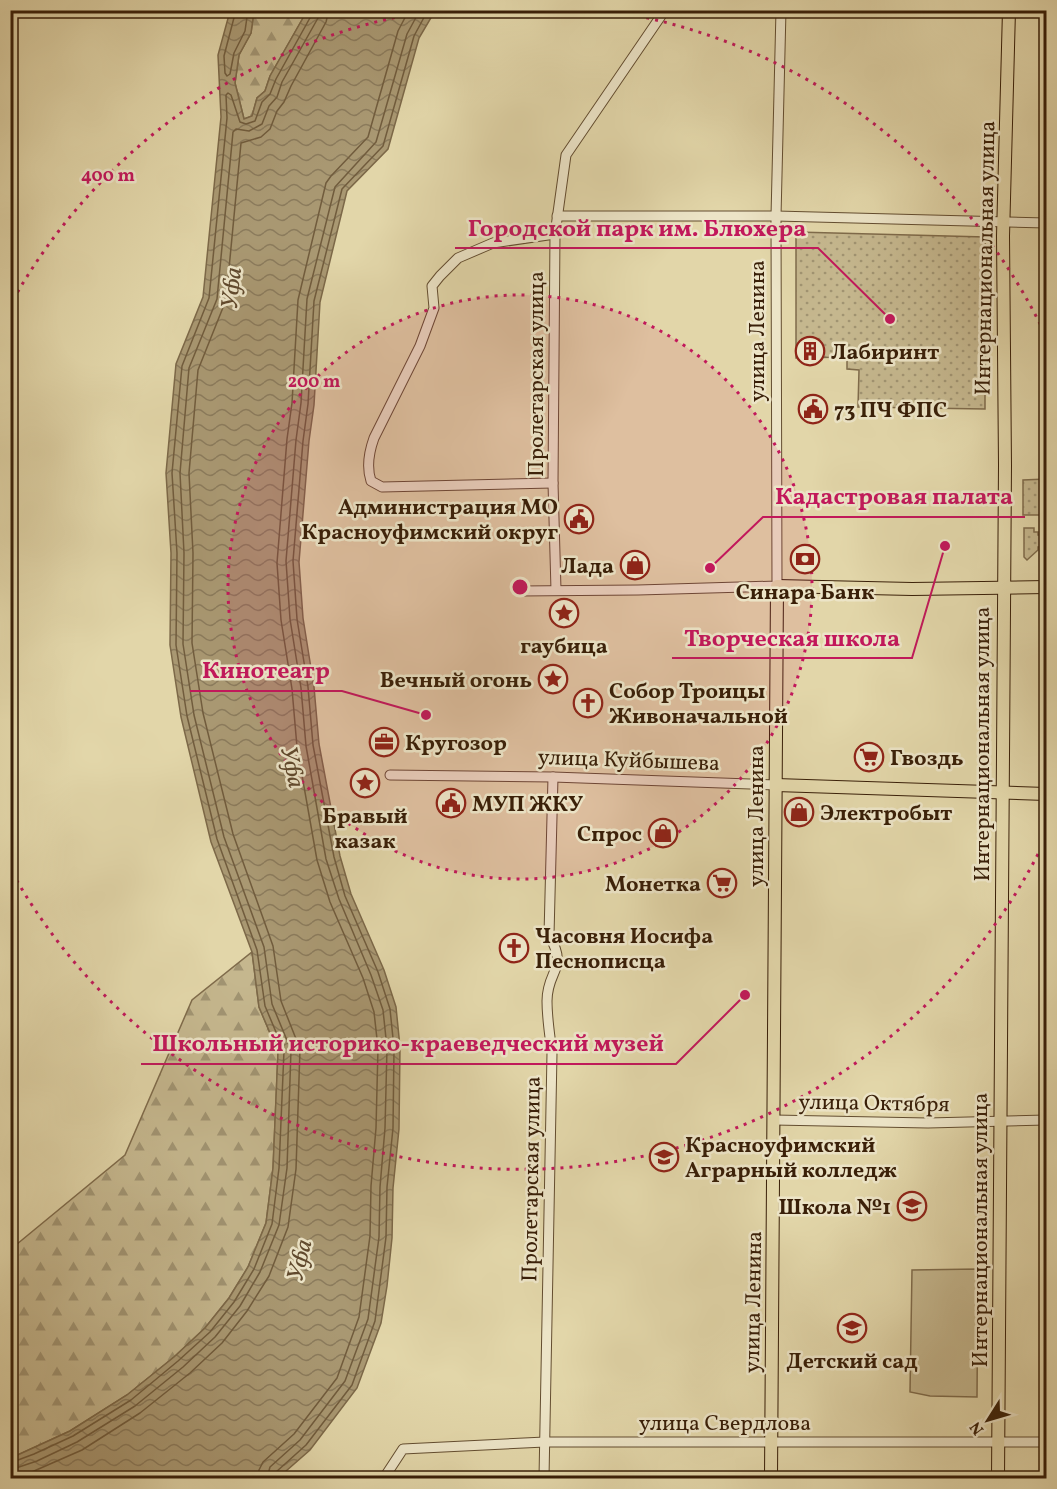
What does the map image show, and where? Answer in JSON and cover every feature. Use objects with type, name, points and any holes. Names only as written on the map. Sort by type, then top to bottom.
[{"type":"main road","name":"Интернациональная улица","points":[[998,1479],[1004,221],[1009,10]]},
{"type":"main road","points":[[777,585],[912,589],[1047,587]]},
{"type":"main road","name":"улица Ленина","points":[[771,1479],[777,585]]},
{"type":"main road","name":"улица Куйбышева","points":[[776,785],[1047,794]]},
{"type":"street","name":"Пролетарская улица","points":[[556,590],[553,483],[555,234],[566,155],[665,10]]},
{"type":"street","name":"улица Ленина","points":[[777,585],[776,216],[781,10]]},
{"type":"street","points":[[557,216],[776,216],[1047,223]]},
{"type":"street","points":[[553,483],[382,487],[374,483],[368,469],[371,447],[420,346],[434,308],[432,286],[458,258],[493,243],[555,234]]},
{"type":"street","points":[[520,591],[777,585]]},
{"type":"street","name":"улица Куйбышева","points":[[390,776],[553,777],[776,785]]},
{"type":"street","name":"Пролетарская улица","points":[[544,1479],[552,1053],[547,1000],[550,979],[559,960],[549,935],[553,777]]},
{"type":"street","name":"улица Октября","points":[[774,1120],[928,1123],[1047,1120]]},
{"type":"street","name":"улица Свердлова","points":[[384,1479],[403,1449],[545,1442],[1047,1442]]},
{"type":"green space","points":[[254,11],[307,11],[270,76],[265,91],[257,98],[252,116],[244,119],[235,83],[239,55],[251,33]]},
{"type":"green space","points":[[796,232],[985,237],[985,333],[980,333],[980,347],[985,348],[985,409],[858,407],[859,370],[847,369],[847,357],[796,358]]},
{"type":"green space","points":[[1046,479],[1046,515],[1023,515],[1023,480]]},
{"type":"green space","points":[[1024,528],[1034,528],[1034,532],[1041,535],[1042,547],[1038,547],[1038,550],[1027,560],[1024,557]]},
{"type":"green space","points":[[252,952],[259,1007],[278,1052],[273,1168],[266,1223],[248,1267],[229,1298],[205,1328],[127,1395],[70,1431],[11,1458],[11,1249],[125,1155],[192,1000]]},
{"type":"green space","points":[[978,1269],[977,1397],[930,1396],[910,1392],[912,1270]]},
{"type":"water","name":"Уфа","points":[[230,11],[254,11],[251,33],[239,55],[235,83],[244,119],[252,116],[257,98],[265,91],[270,76],[307,11],[435,11],[419,38],[388,149],[347,191],[320,302],[314,405],[299,562],[303,618],[314,687],[319,744],[340,856],[351,894],[384,970],[396,1007],[400,1047],[399,1129],[387,1286],[381,1323],[357,1388],[310,1450],[278,1478],[11,1478],[11,1458],[70,1431],[127,1395],[205,1328],[229,1298],[248,1267],[266,1223],[273,1168],[278,1052],[259,1007],[252,952],[211,842],[181,717],[170,645],[171,553],[166,473],[176,364],[203,297],[221,117],[218,55]]},
{"type":"place","name":"Городской парк им. Блюхера","points":[[890,319]]},
{"type":"place","name":"Лабиринт","points":[[810,351]]},
{"type":"place","name":"73 ПЧ ФПС","points":[[813,409]]},
{"type":"place","name":"Администрация МО Красноуфимский округ","points":[[579,519]]},
{"type":"place","name":"Творческая школа","points":[[945,546]]},
{"type":"place","name":"Синара Банк","points":[[805,559]]},
{"type":"place","name":"Лада","points":[[635,565]]},
{"type":"place","name":"Кадастровая палата","points":[[710,568]]},
{"type":"place","name":"гаубица","points":[[564,613]]},
{"type":"place","name":"Вечный огонь","points":[[553,679]]},
{"type":"place","name":"Собор Троицы Живоначальной","points":[[588,703]]},
{"type":"place","name":"Кинотеатр","points":[[426,715]]},
{"type":"place","name":"Кругозор","points":[[384,742]]},
{"type":"place","name":"Гвоздь","points":[[869,757]]},
{"type":"place","name":"Бравый казак","points":[[365,783]]},
{"type":"place","name":"МУП ЖКУ","points":[[451,803]]},
{"type":"place","name":"Электробыт","points":[[799,812]]},
{"type":"place","name":"Спрос","points":[[663,833]]},
{"type":"place","name":"Монетка","points":[[722,883]]},
{"type":"place","name":"Часовня Иосифа Песнописца","points":[[514,948]]},
{"type":"place","name":"Школьный историко-краеведческий музей","points":[[745,995]]},
{"type":"place","name":"Красноуфимский Аграрный колледж","points":[[664,1157]]},
{"type":"place","name":"Школа №1","points":[[912,1206]]},
{"type":"place","name":"Детский сад","points":[[852,1328]]}]
